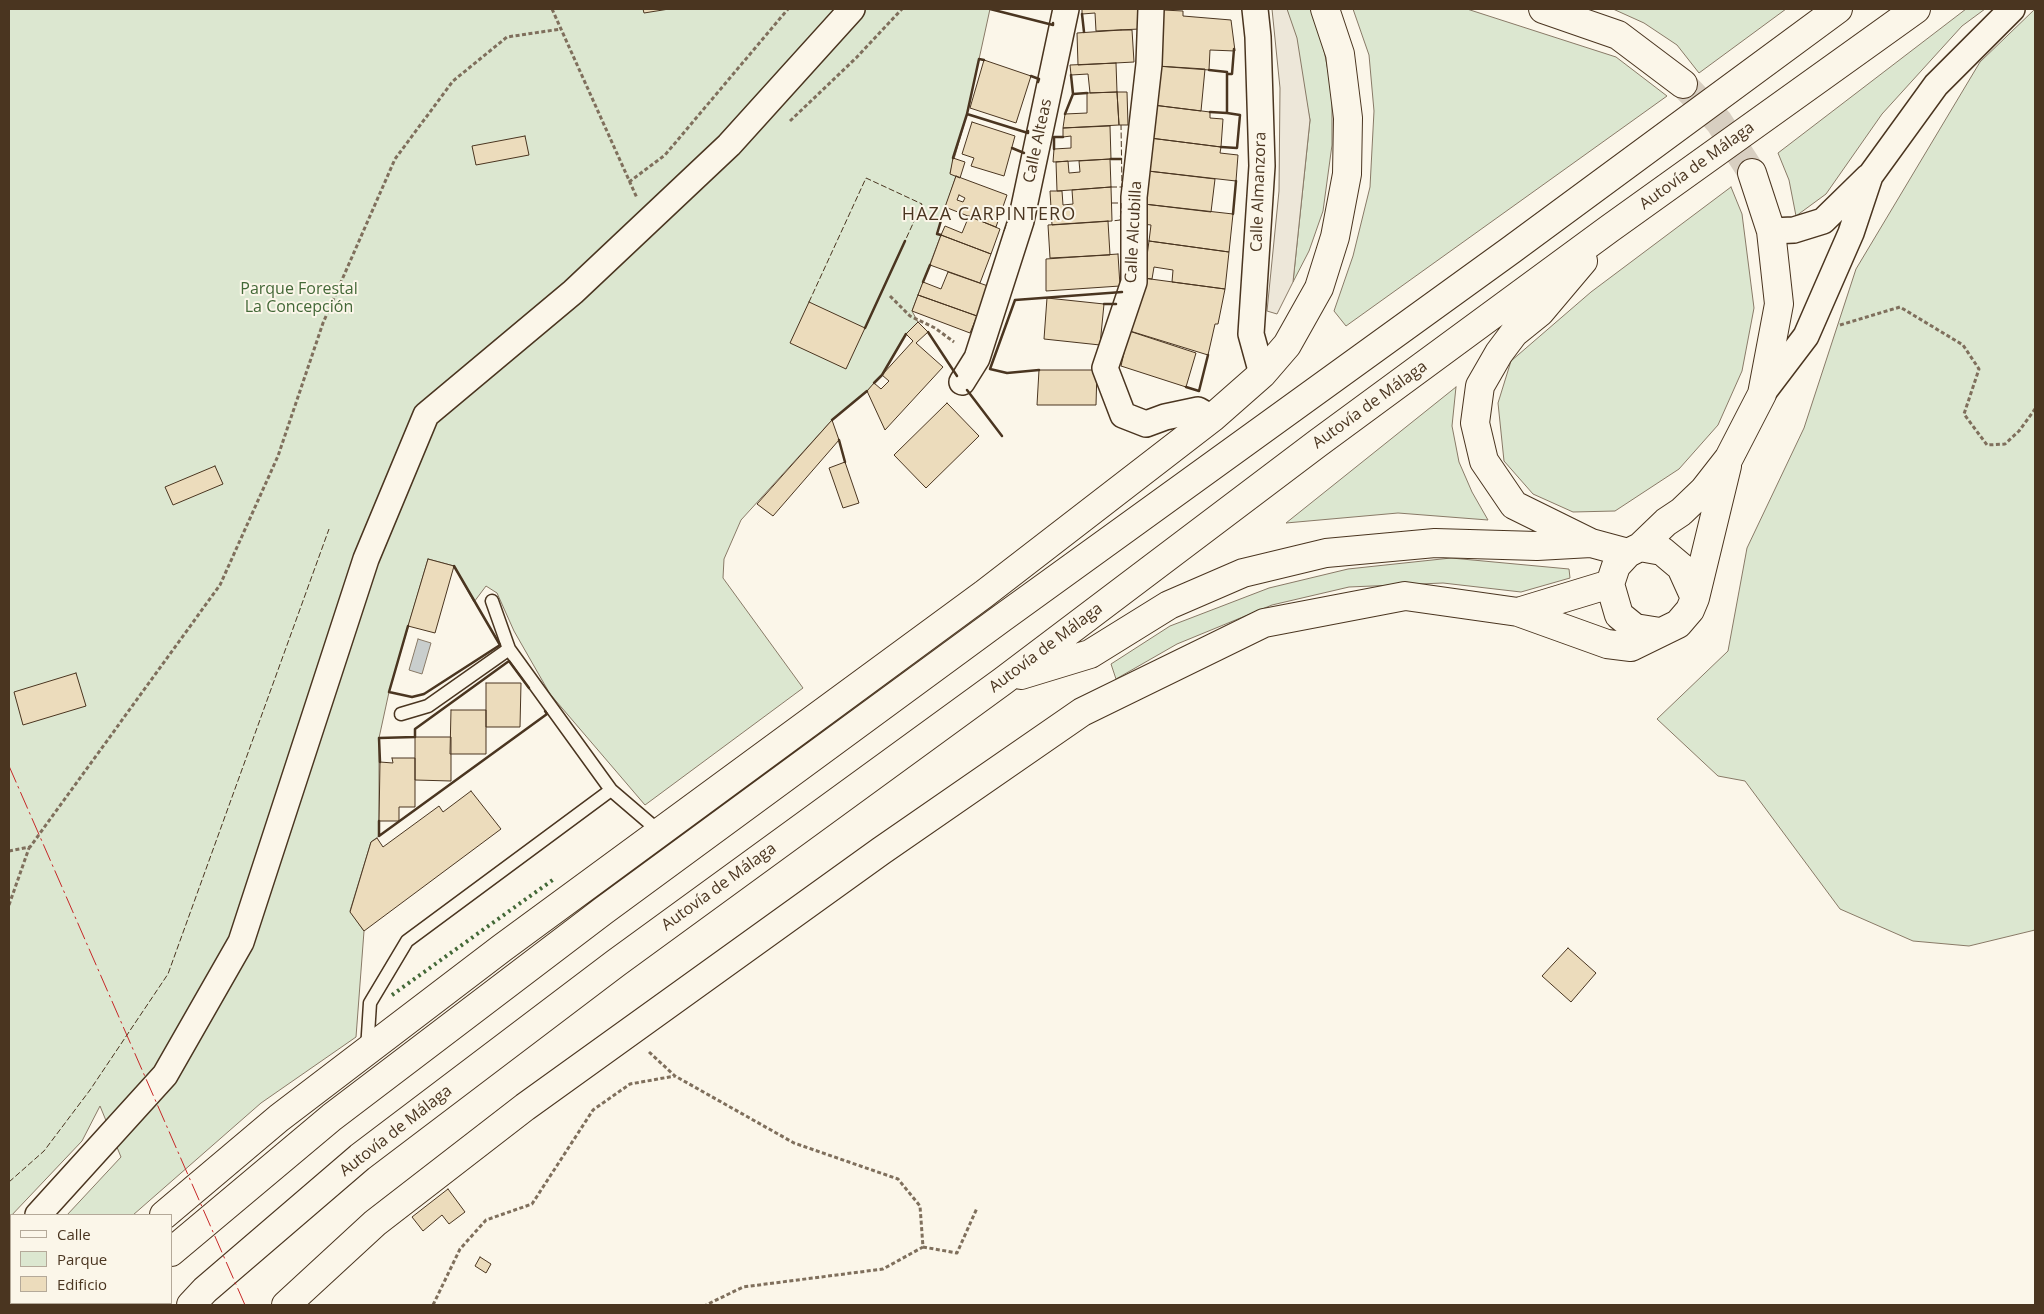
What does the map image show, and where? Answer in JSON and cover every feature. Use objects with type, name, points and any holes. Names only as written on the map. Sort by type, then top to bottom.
[{"type":"main road","points":[[165,1214],[279,1118],[660,832],[984,594],[1212,418],[1262,374],[1287,345],[1319,288],[1335,237],[1348,174],[1348,118],[1340,54],[1326,9]]},
{"type":"main road","points":[[1543,9],[1618,35],[1683,84]]},
{"type":"main road","points":[[172,1251],[332,1117],[603,911],[1002,618],[1511,250],[1838,9]]},
{"type":"main road","name":"Autovía de Málaga","points":[[191,1305],[205,1290],[360,1157],[616,963],[1003,681],[1318,443],[1609,229],[1916,9]]},
{"type":"main road","points":[[1660,632],[1635,628],[1619,615],[1610,584],[1616,566],[1666,522],[1681,512],[1704,490],[1729,458],[1762,394],[1779,304],[1771,231],[1752,173]]},
{"type":"main road","points":[[1591,543],[1514,506],[1484,461],[1475,423],[1480,386],[1499,353],[1514,333],[1540,312],[1609,229]]},
{"type":"main road","points":[[286,1305],[376,1223],[525,1107],[881,851],[1082,712],[1264,623],[1405,596],[1518,612],[1607,644],[1631,647],[1678,624],[1690,610],[1695,598],[1729,458]]},
{"type":"main road","points":[[1003,681],[1090,654],[1168,605],[1243,573],[1326,554],[1435,543],[1537,546],[1591,543],[1634,550],[1662,551],[1681,568],[1695,598]]},
{"type":"main road","points":[[1518,612],[1610,584]]},
{"type":"street","points":[[39,1214],[165,1075],[241,942],[366,559],[426,415],[573,292],[729,145],[852,9]]},
{"type":"street","name":"Calle Alteas","points":[[962,382],[977,358],[1021,221],[1066,9]]},
{"type":"street","name":"Calle Alcubilla","points":[[1151,9],[1149,64],[1134,197],[1134,282],[1105,368],[1123,414],[1146,424],[1165,417],[1198,410],[1212,418]]},
{"type":"street","name":"Calle Almanzora","points":[[1255,9],[1258,37],[1262,166],[1251,334],[1262,374]]},
{"type":"street","points":[[1771,231],[1794,230],[1823,221],[1870,176],[1936,85],[2012,9]]},
{"type":"street","points":[[1762,394],[1806,336],[1851,233],[1870,176]]},
{"type":"lane","points":[[492,601],[509,648],[611,790],[660,832]]},
{"type":"lane","points":[[401,714],[428,706],[509,648]]},
{"type":"lane","points":[[367,1051],[370,1004],[407,941],[611,790]]},
{"type":"path","points":[[552,9],[626,173]]},
{"type":"path","points":[[629,182],[665,155],[788,9]]},
{"type":"path","points":[[9,905],[30,847],[220,585],[278,456],[323,323],[395,159],[453,81],[508,37],[561,29]]},
{"type":"path","points":[[890,296],[910,316],[935,328],[977,358]]},
{"type":"path","points":[[1806,336],[1900,306],[1963,345],[1979,369],[1964,414],[1987,445],[2006,444],[2019,431],[2035,409]]},
{"type":"path","points":[[9,850],[30,847]]},
{"type":"path","points":[[633,1029],[648,1051],[676,1076],[794,1143],[898,1179],[920,1206],[923,1247]]},
{"type":"path","points":[[433,1305],[460,1249],[486,1220],[532,1204],[593,1110],[630,1084],[676,1076]]},
{"type":"path","points":[[706,1305],[743,1287],[883,1269],[923,1247],[958,1253],[977,1208]]},
{"type":"green space","name":"Parque Forestal La Concepción","points":[[9,9],[990,9],[967,114],[950,173],[956,176],[937,233],[941,235],[912,311],[918,322],[906,334],[882,375],[867,391],[832,420],[741,520],[724,559],[723,578],[803,688],[645,805],[550,694],[514,631],[497,593],[486,586],[474,602],[454,566],[428,559],[389,692],[379,738],[379,836],[371,842],[350,911],[364,931],[356,1037],[261,1103],[134,1214],[68,1214],[121,1157],[100,1106],[82,1141],[13,1214],[10,1214],[9,1218]]},
{"type":"green space","points":[[1287,9],[1312,9],[1321,35],[1332,91],[1332,145],[1323,211],[1309,251],[1293,282],[1310,120]]},
{"type":"green space","points":[[1353,9],[1467,9],[1616,57],[1667,96],[1346,326],[1334,311],[1353,256],[1370,187],[1374,111],[1369,55]]},
{"type":"green space","points":[[1613,9],[1786,9],[1699,73],[1677,45],[1644,23]]},
{"type":"green space","points":[[1966,9],[1985,9],[1962,26],[1882,114],[1826,194],[1796,216],[1789,180],[1778,153]]},
{"type":"green space","points":[[2035,9],[2035,930],[1969,946],[1913,941],[1840,909],[1745,781],[1718,776],[1657,719],[1728,651],[1747,548],[1804,428],[1856,269],[1980,62]]},
{"type":"green space","points":[[1731,187],[1742,214],[1754,308],[1742,371],[1718,425],[1679,469],[1615,511],[1573,512],[1533,494],[1504,461],[1498,403],[1511,361],[1591,292]]},
{"type":"green space","points":[[1456,387],[1452,426],[1459,462],[1472,492],[1488,520],[1398,513],[1286,523]]},
{"type":"green space","points":[[1451,558],[1569,569],[1570,578],[1521,592],[1443,583],[1349,587],[1272,605],[1177,644],[1116,679],[1111,664],[1170,626],[1269,588],[1348,569]]},
{"type":"green space","points":[[10,1278],[10,1304],[47,1304],[9,1305]]},
{"type":"shaded area","points":[[1272,9],[1287,9],[1297,38],[1310,120],[1293,282],[1277,314],[1267,311],[1279,191],[1280,88]]},
{"type":"shaded area","points":[[418,639],[431,643],[422,674],[409,670]]},
{"type":"building","points":[[643,9],[669,9],[644,13]]},
{"type":"building","points":[[1082,9],[1139,9],[1140,29],[1096,31],[1095,13],[1082,14]]},
{"type":"building","points":[[1163,10],[1183,11],[1183,16],[1231,20],[1235,51],[1210,50],[1209,70],[1157,66]]},
{"type":"building","points":[[1132,30],[1134,62],[1078,65],[1077,33]]},
{"type":"building","points":[[984,60],[1031,76],[1016,123],[970,108]]},
{"type":"building","points":[[1116,63],[1117,92],[1090,93],[1088,74],[1071,75],[1070,65]]},
{"type":"building","points":[[1157,66],[1205,69],[1201,111],[1153,105]]},
{"type":"building","points":[[1117,92],[1119,125],[1063,128],[1065,114],[1087,113],[1087,93]]},
{"type":"building","points":[[1117,92],[1127,92],[1128,125],[1119,125]]},
{"type":"building","points":[[1153,105],[1210,112],[1210,118],[1223,119],[1221,147],[1150,138]]},
{"type":"building","points":[[972,122],[1015,136],[1004,176],[971,166],[974,158],[962,154]]},
{"type":"building","points":[[1110,126],[1111,159],[1053,162],[1054,149],[1071,148],[1071,136],[1063,137],[1063,128]]},
{"type":"building","points":[[525,136],[529,155],[476,165],[472,146]]},
{"type":"building","points":[[1150,138],[1221,147],[1220,153],[1238,155],[1236,181],[1148,171]]},
{"type":"building","points":[[953,158],[965,162],[960,178],[950,174]]},
{"type":"building","points":[[1110,159],[1111,187],[1057,191],[1056,162],[1068,161],[1069,173],[1080,172],[1079,161]]},
{"type":"building","points":[[1148,171],[1215,179],[1211,212],[1144,204]]},
{"type":"building","points":[[956,176],[1007,195],[996,227],[945,207]],"holes":[[[959,195],[965,198],[963,202],[957,200]]]},
{"type":"building","points":[[1111,187],[1112,221],[1052,225],[1050,191],[1062,191],[1063,205],[1073,204],[1072,190]]},
{"type":"building","points":[[1144,204],[1233,214],[1229,252],[1149,241],[1151,225],[1143,224]]},
{"type":"building","points":[[969,216],[1000,229],[991,254],[941,235],[945,226],[962,233]]},
{"type":"building","points":[[1108,221],[1110,255],[1050,258],[1048,225]]},
{"type":"building","points":[[941,235],[991,254],[980,283],[930,265]]},
{"type":"building","points":[[1149,241],[1229,252],[1225,289],[1172,282],[1173,270],[1154,267],[1152,279],[1144,278]]},
{"type":"building","points":[[1118,254],[1120,286],[1046,291],[1046,259]]},
{"type":"building","points":[[948,272],[988,286],[977,316],[918,295],[923,282],[941,289]]},
{"type":"building","points":[[1143,278],[1225,289],[1218,324],[1215,324],[1208,355],[1130,331]]},
{"type":"building","points":[[918,295],[977,316],[970,333],[912,311]]},
{"type":"building","points":[[1047,298],[1104,304],[1100,345],[1044,339]]},
{"type":"building","points":[[809,302],[865,328],[846,369],[790,343]]},
{"type":"building","points":[[918,322],[928,332],[916,343],[943,367],[885,430],[867,391],[874,383],[881,389],[889,381],[882,375],[913,341],[906,334]]},
{"type":"building","points":[[1129,331],[1196,353],[1186,387],[1121,366]]},
{"type":"building","points":[[1039,370],[1097,370],[1096,405],[1037,405]]},
{"type":"building","points":[[947,403],[979,436],[926,488],[894,455]]},
{"type":"building","points":[[832,420],[839,440],[773,516],[757,504]]},
{"type":"building","points":[[845,462],[859,503],[843,508],[829,468]]},
{"type":"building","points":[[215,466],[223,484],[173,505],[165,487]]},
{"type":"building","points":[[428,559],[454,566],[435,633],[408,626]]},
{"type":"building","points":[[76,673],[86,706],[23,725],[14,692]]},
{"type":"building","points":[[486,683],[521,683],[520,727],[486,727]]},
{"type":"building","points":[[451,710],[486,710],[486,754],[450,754]]},
{"type":"building","points":[[415,737],[451,737],[451,781],[415,780]]},
{"type":"building","points":[[392,758],[415,758],[415,807],[399,807],[399,821],[379,821],[380,762],[393,763]]},
{"type":"building","points":[[471,791],[501,829],[364,931],[350,912],[371,842],[377,838],[383,847],[439,806],[443,812]]},
{"type":"building","points":[[1568,948],[1596,973],[1571,1002],[1542,976]]},
{"type":"building","points":[[448,1189],[465,1212],[449,1224],[442,1215],[423,1231],[412,1217]]},
{"type":"building","points":[[480,1257],[491,1264],[486,1273],[475,1266]]},
{"type":"tunnel","points":[[1683,84],[1719,122],[1752,173]]},
{"type":"hedge","points":[[392,995],[554,879]]},
{"type":"fence","points":[[1111,187],[1122,187],[1121,125]]},
{"type":"fence","points":[[809,302],[866,178],[922,204],[865,328]]},
{"type":"fence","points":[[1112,203],[1121,203],[1120,220],[1112,221]]},
{"type":"fence","points":[[1004,231],[1009,217]]},
{"type":"fence","points":[[9,1182],[44,1151],[90,1090],[168,974],[329,529]]},
{"type":"wall","points":[[990,9],[1053,25],[1053,23]]},
{"type":"wall","points":[[1082,14],[1084,32]]},
{"type":"wall","points":[[1227,72],[1227,74],[1232,74],[1234,49]]},
{"type":"wall","points":[[984,60],[979,59],[967,114],[1028,133],[1028,131]]},
{"type":"wall","points":[[1209,70],[1227,72],[1227,113],[1210,112]]},
{"type":"wall","points":[[1071,75],[1073,94],[1087,93]]},
{"type":"wall","points":[[1031,76],[1039,79],[1038,82]]},
{"type":"wall","points":[[1065,114],[1073,94]]},
{"type":"wall","points":[[1221,147],[1237,148],[1240,115],[1227,113]]},
{"type":"wall","points":[[953,158],[967,114]]},
{"type":"wall","points":[[1054,149],[1054,137],[1063,137]]},
{"type":"wall","points":[[1012,148],[1024,153]]},
{"type":"wall","points":[[1111,159],[1121,159]]},
{"type":"wall","points":[[1233,214],[1236,181]]},
{"type":"wall","points":[[941,235],[937,234],[945,207]]},
{"type":"wall","points":[[865,328],[905,241]]},
{"type":"wall","points":[[923,282],[930,265]]},
{"type":"wall","points":[[1039,370],[1007,373],[990,369],[1015,300],[1122,292]]},
{"type":"wall","points":[[1104,304],[1116,304]]},
{"type":"wall","points":[[928,332],[957,376]]},
{"type":"wall","points":[[874,383],[882,375],[906,334]]},
{"type":"wall","points":[[1186,387],[1199,391],[1208,355]]},
{"type":"wall","points":[[967,390],[1002,436]]},
{"type":"wall","points":[[832,420],[867,391]]},
{"type":"wall","points":[[839,440],[845,462]]},
{"type":"wall","points":[[408,626],[389,692],[412,697],[424,694],[500,645],[454,566]]},
{"type":"wall","points":[[380,762],[379,738],[415,737],[415,729],[509,661],[529,688]]},
{"type":"wall","points":[[379,821],[379,836],[547,714],[545,711]]},
{"type":"power","points":[[9,766],[245,1305]]},
{"type":"district","name":"HAZA CARPINTERO","points":[[989,215]]}]
